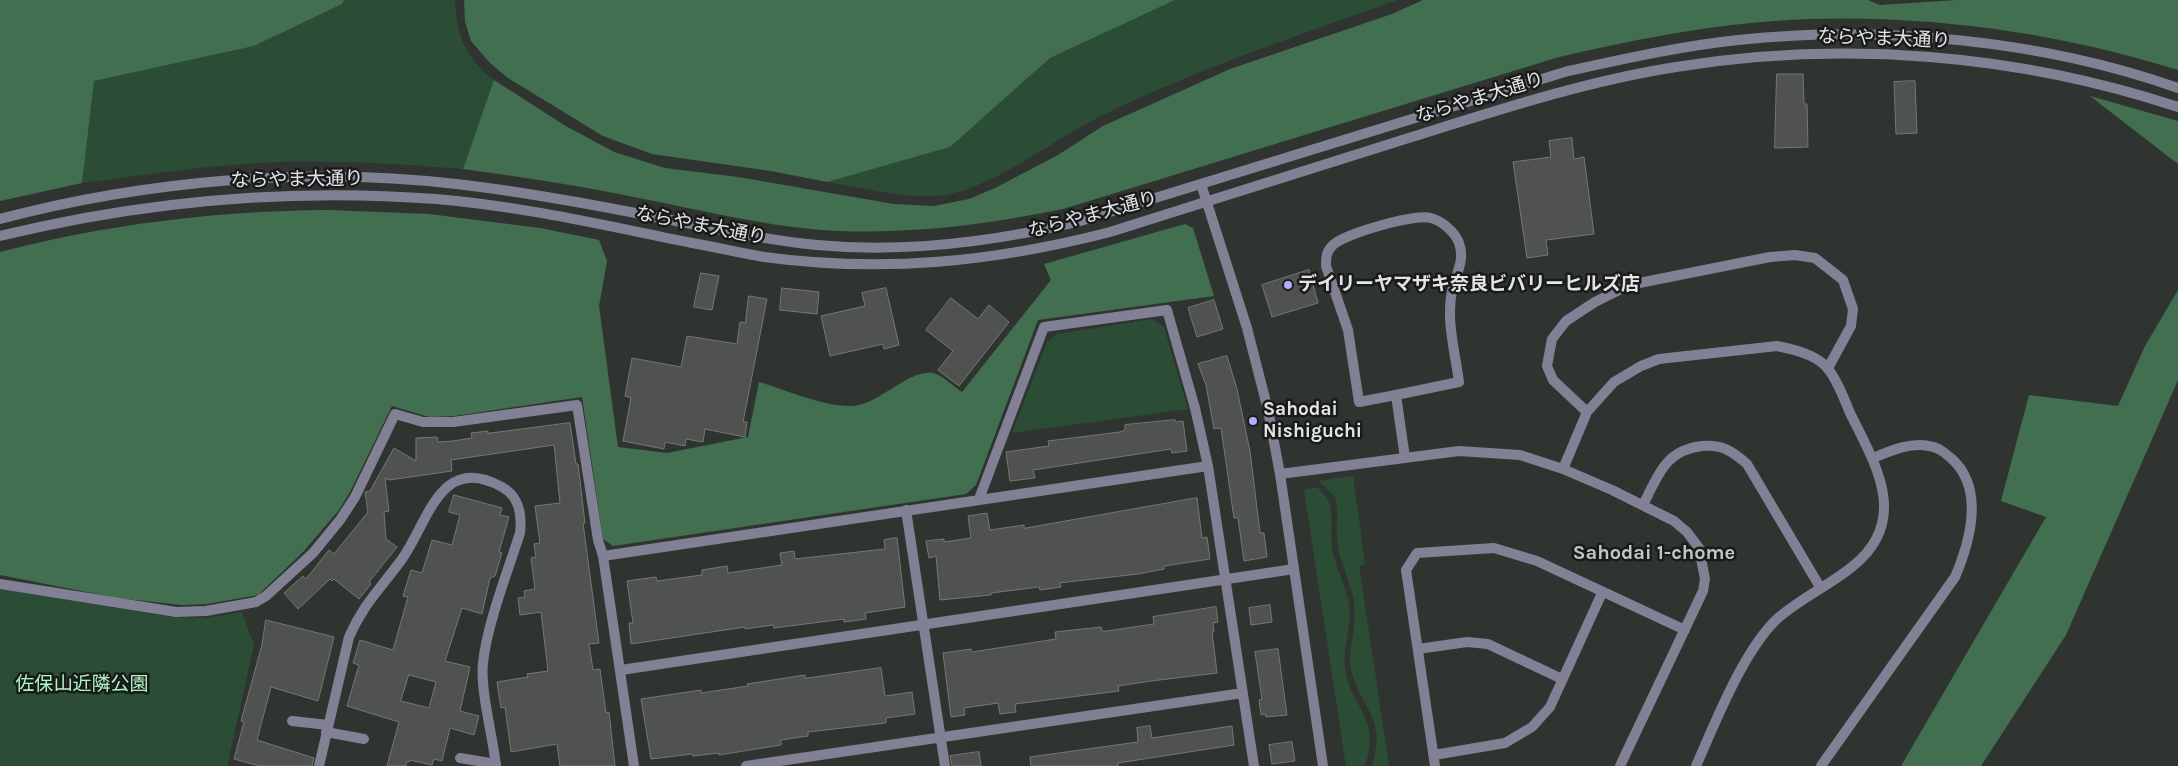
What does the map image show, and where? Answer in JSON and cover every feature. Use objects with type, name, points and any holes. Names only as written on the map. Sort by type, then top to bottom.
[{"type":"street","name":"ならやま大通り","points":[[0,218],[96,197],[201,183],[317,177],[384,178],[453,183],[559,198],[761,238],[869,247],[937,244],[1034,232],[1077,222],[1568,71],[1639,55],[1738,40],[1857,35],[1932,38],[1988,44],[2085,62],[2178,88]]},
{"type":"street","name":"ならやま大通り","points":[[0,236],[137,209],[258,196],[316,195],[437,199],[539,212],[763,257],[835,264],[897,265],[967,261],[1057,246],[1540,98],[1614,78],[1678,66],[1741,58],[1813,54],[1929,56],[2041,71],[2093,82],[2178,106]]},
{"type":"street","points":[[1201,184],[1247,328],[1268,410],[1280,474],[1323,766]]},
{"type":"street","points":[[1418,217],[1431,218],[1449,228],[1459,242],[1461,254],[1450,306],[1450,323],[1459,382],[1396,395],[1359,402],[1348,330],[1326,266],[1326,255],[1332,245],[1342,238],[1418,217]]},
{"type":"street","points":[[1587,412],[1553,380],[1548,366],[1552,339],[1566,321],[1595,302],[1629,285],[1770,257],[1795,255],[1815,258],[1843,280],[1853,309],[1851,326],[1828,368]]},
{"type":"street","points":[[979,499],[1044,328],[1167,310],[1195,408],[1208,466],[1254,766]]},
{"type":"street","points":[[1563,469],[1587,412],[1614,382],[1641,366],[1660,359],[1777,346],[1795,349],[1828,368],[1873,458],[1883,489],[1886,507],[1884,522],[1868,551],[1853,566],[1820,587],[1779,618],[1761,638],[1748,658],[1696,766]]},
{"type":"street","points":[[1396,395],[1405,458]]},
{"type":"street","points":[[0,584],[176,612],[206,611],[256,602],[266,596],[313,553],[340,520],[355,497],[396,414],[422,422],[446,423],[577,405],[598,540],[603,556],[634,766]]},
{"type":"street","points":[[1643,505],[1664,466],[1675,454],[1690,448],[1715,445],[1730,449],[1747,464],[1820,587]]},
{"type":"street","points":[[1821,766],[1954,578],[1964,557],[1970,533],[1972,513],[1969,486],[1960,467],[1942,450],[1929,446],[1912,445],[1873,458]]},
{"type":"street","points":[[1280,474],[1460,451],[1520,456],[1563,469],[1643,505],[1674,521],[1687,532],[1699,548],[1704,562],[1704,585],[1700,602],[1620,766]]},
{"type":"street","points":[[603,556],[1208,466]]},
{"type":"street","points":[[319,766],[349,637],[357,617],[370,597],[404,557],[434,499],[446,487],[462,480],[476,479],[495,483],[510,491],[517,502],[521,522],[520,533],[489,635],[483,663],[483,678],[496,765],[460,758]]},
{"type":"street","points":[[906,510],[945,766]]},
{"type":"street","points":[[1435,766],[1406,570],[1417,553],[1494,548],[1537,561],[1602,593],[1685,630]]},
{"type":"street","points":[[621,670],[1294,569]]},
{"type":"street","points":[[1434,755],[1505,743],[1532,727],[1550,707],[1602,593]]},
{"type":"street","points":[[1418,648],[1467,642],[1488,644],[1562,680]]},
{"type":"street","points":[[746,766],[1243,693]]},
{"type":"street","points":[[292,721],[364,739]]},
{"type":"green space","points":[[0,0],[344,0],[342,4],[254,46],[94,81],[82,183],[0,201]]},
{"type":"green space","points":[[344,0],[455,0],[460,35],[464,45],[476,64],[494,80],[463,169],[368,163],[274,162],[201,168],[82,183],[93,81],[254,46],[342,4]]},
{"type":"green space","points":[[464,0],[1175,0],[1050,58],[950,147],[827,182],[771,171],[652,154],[603,136],[508,78],[490,63],[471,41],[465,22]]},
{"type":"green space","points":[[1175,0],[1397,0],[1244,55],[1132,101],[1077,129],[997,176],[956,193],[936,196],[910,196],[827,182],[950,147],[1050,58]]},
{"type":"green space","points":[[1423,0],[1868,0],[1880,5],[1957,0],[2178,0],[2178,70],[2088,46],[1996,29],[1949,24],[1902,20],[1809,19],[1714,27],[1621,43],[1559,57],[1063,209],[952,227],[896,231],[839,231],[787,226],[736,218],[591,189],[463,169],[494,80],[564,125],[614,152],[665,168],[738,177],[894,204],[934,206],[969,199],[995,188],[1058,155],[1103,126],[1230,69],[1392,14]]},
{"type":"green space","points":[[2090,96],[2178,121],[2178,164]]},
{"type":"green space","points":[[328,210],[429,214],[540,228],[599,240],[607,261],[599,306],[618,447],[667,453],[748,437],[759,382],[817,401],[841,406],[852,406],[873,400],[904,381],[923,373],[937,374],[962,392],[1051,280],[1044,264],[1185,224],[1193,228],[1214,296],[1038,320],[976,485],[966,494],[613,546],[603,539],[582,397],[454,416],[429,417],[392,406],[350,492],[339,510],[303,552],[258,595],[207,604],[182,605],[117,598],[0,575],[0,252],[81,234],[162,221],[245,213]]},
{"type":"green space","points":[[2178,290],[2178,380],[2066,635],[1981,766],[1901,766],[2046,517],[2001,501],[2029,395],[2118,406],[2145,346]]},
{"type":"green space","points":[[1152,319],[1164,327],[1188,409],[1012,433],[1047,342],[1057,334]]},
{"type":"green space","points":[[1353,476],[1365,564],[1359,566],[1389,766],[1372,766],[1377,736],[1375,724],[1360,694],[1351,669],[1350,655],[1355,613],[1350,587],[1338,547],[1336,498],[1319,481]]},
{"type":"green space","points":[[1317,487],[1330,505],[1331,542],[1349,604],[1350,619],[1345,666],[1352,692],[1363,713],[1370,734],[1365,766],[1346,766],[1304,490]]},
{"type":"green space","name":"佐保山近隣公園","points":[[0,589],[170,617],[206,618],[242,612],[254,645],[227,766],[0,766]]},
{"type":"building","points":[[1777,74],[1803,74],[1804,104],[1807,104],[1808,147],[1775,148]]},
{"type":"building","points":[[1915,81],[1917,133],[1896,134],[1894,82]]},
{"type":"building","points":[[1572,138],[1574,159],[1584,157],[1594,234],[1546,240],[1548,255],[1527,258],[1513,162],[1551,157],[1549,141]]},
{"type":"building","points":[[1309,270],[1318,303],[1272,317],[1262,285]]},
{"type":"building","points":[[701,273],[719,276],[712,310],[694,307]]},
{"type":"building","points":[[782,288],[819,292],[817,314],[780,310]]},
{"type":"building","points":[[886,288],[899,345],[884,349],[883,344],[830,356],[821,316],[865,306],[862,293]]},
{"type":"building","points":[[749,296],[767,299],[743,422],[747,422],[745,437],[705,429],[703,442],[686,439],[685,446],[665,442],[664,449],[623,441],[631,398],[625,396],[632,358],[681,367],[687,336],[737,344],[740,322],[745,323]]},
{"type":"building","points":[[951,298],[978,319],[989,305],[1009,322],[959,386],[938,370],[953,351],[926,330]]},
{"type":"building","points":[[1214,300],[1223,329],[1197,337],[1188,308]]},
{"type":"building","points":[[1227,356],[1237,389],[1250,451],[1260,533],[1264,533],[1267,557],[1244,561],[1238,518],[1234,518],[1221,428],[1214,429],[1206,385],[1198,364]]},
{"type":"building","points":[[1175,420],[1176,422],[1183,421],[1187,451],[1172,453],[1171,449],[1033,470],[1035,478],[1010,481],[1006,452],[1049,446],[1048,441],[1120,432],[1125,430],[1125,425]]},
{"type":"building","points":[[570,423],[576,464],[578,464],[585,523],[583,523],[599,643],[589,644],[593,670],[600,669],[606,713],[609,712],[615,766],[560,766],[557,744],[511,752],[505,707],[501,708],[497,682],[528,677],[527,674],[548,671],[541,612],[520,615],[518,598],[525,597],[524,591],[535,589],[531,558],[536,557],[534,544],[540,543],[535,506],[560,503],[554,445],[451,460],[452,471],[389,480],[385,478],[389,511],[384,512],[386,539],[397,547],[369,582],[371,584],[359,599],[334,579],[332,581],[330,579],[298,609],[284,593],[303,576],[306,579],[329,550],[334,554],[368,512],[365,492],[370,491],[394,448],[416,461],[416,438],[437,437],[438,442],[453,441],[472,438],[471,433],[488,431],[488,433]]},
{"type":"building","points":[[454,495],[502,508],[500,515],[509,517],[499,552],[502,553],[495,576],[490,578],[482,614],[462,608],[445,661],[470,667],[460,711],[479,716],[474,735],[450,728],[442,761],[434,759],[432,765],[410,760],[406,762],[406,766],[387,766],[399,722],[347,706],[359,665],[353,663],[360,640],[393,650],[408,597],[403,596],[411,570],[422,573],[432,540],[452,545],[460,515],[449,512]],"holes":[[[409,675],[436,682],[429,708],[401,701]]]},
{"type":"building","points":[[1197,498],[1202,538],[1207,537],[1210,559],[1164,566],[1164,569],[1138,574],[1060,583],[1061,587],[1040,590],[1039,587],[991,593],[991,595],[940,600],[936,556],[929,558],[926,541],[944,539],[944,542],[971,538],[968,516],[987,513],[990,530],[1024,525],[1024,528]]},
{"type":"building","points":[[897,538],[905,607],[865,613],[866,619],[844,622],[844,619],[774,628],[773,625],[745,629],[745,627],[631,644],[629,623],[633,623],[627,581],[656,577],[657,581],[702,575],[702,570],[727,566],[728,573],[782,565],[780,553],[794,551],[795,559],[885,549],[884,540]]},
{"type":"building","points":[[1270,605],[1272,622],[1251,625],[1249,608]]},
{"type":"building","points":[[1216,607],[1218,622],[1213,623],[1214,632],[1212,632],[1217,673],[1118,686],[1119,691],[1015,704],[1016,712],[1000,714],[998,703],[964,708],[965,715],[951,717],[943,653],[971,649],[972,652],[1056,639],[1055,632],[1101,627],[1102,631],[1107,631],[1154,624],[1153,617]]},
{"type":"building","points":[[266,620],[334,637],[318,701],[271,687],[257,740],[314,758],[312,766],[260,766],[234,759],[244,722],[241,721],[262,645]]},
{"type":"building","points":[[1278,649],[1287,715],[1266,717],[1265,714],[1261,715],[1259,700],[1262,699],[1255,652]]},
{"type":"building","points":[[881,668],[885,696],[912,692],[915,714],[886,718],[886,723],[808,732],[808,736],[781,740],[781,745],[719,755],[719,753],[693,756],[692,754],[651,759],[641,699],[701,690],[701,693],[805,675],[805,678]]},
{"type":"building","points":[[1150,726],[1152,738],[1232,726],[1234,745],[1118,763],[1118,766],[1031,766],[1030,757],[1138,742],[1137,728]]},
{"type":"building","points":[[1292,742],[1295,761],[1272,764],[1269,745]]},
{"type":"building","points":[[979,752],[981,766],[952,766],[950,756]]},
{"type":"place","name":"デイリーヤマザキ奈良ビバリーヒルズ店","points":[[1288,285]]},
{"type":"place","name":"Sahodai Nishiguchi","points":[[1253,421]]},
{"type":"district","name":"Sahodai 1-chome","points":[[1654,553]]}]
